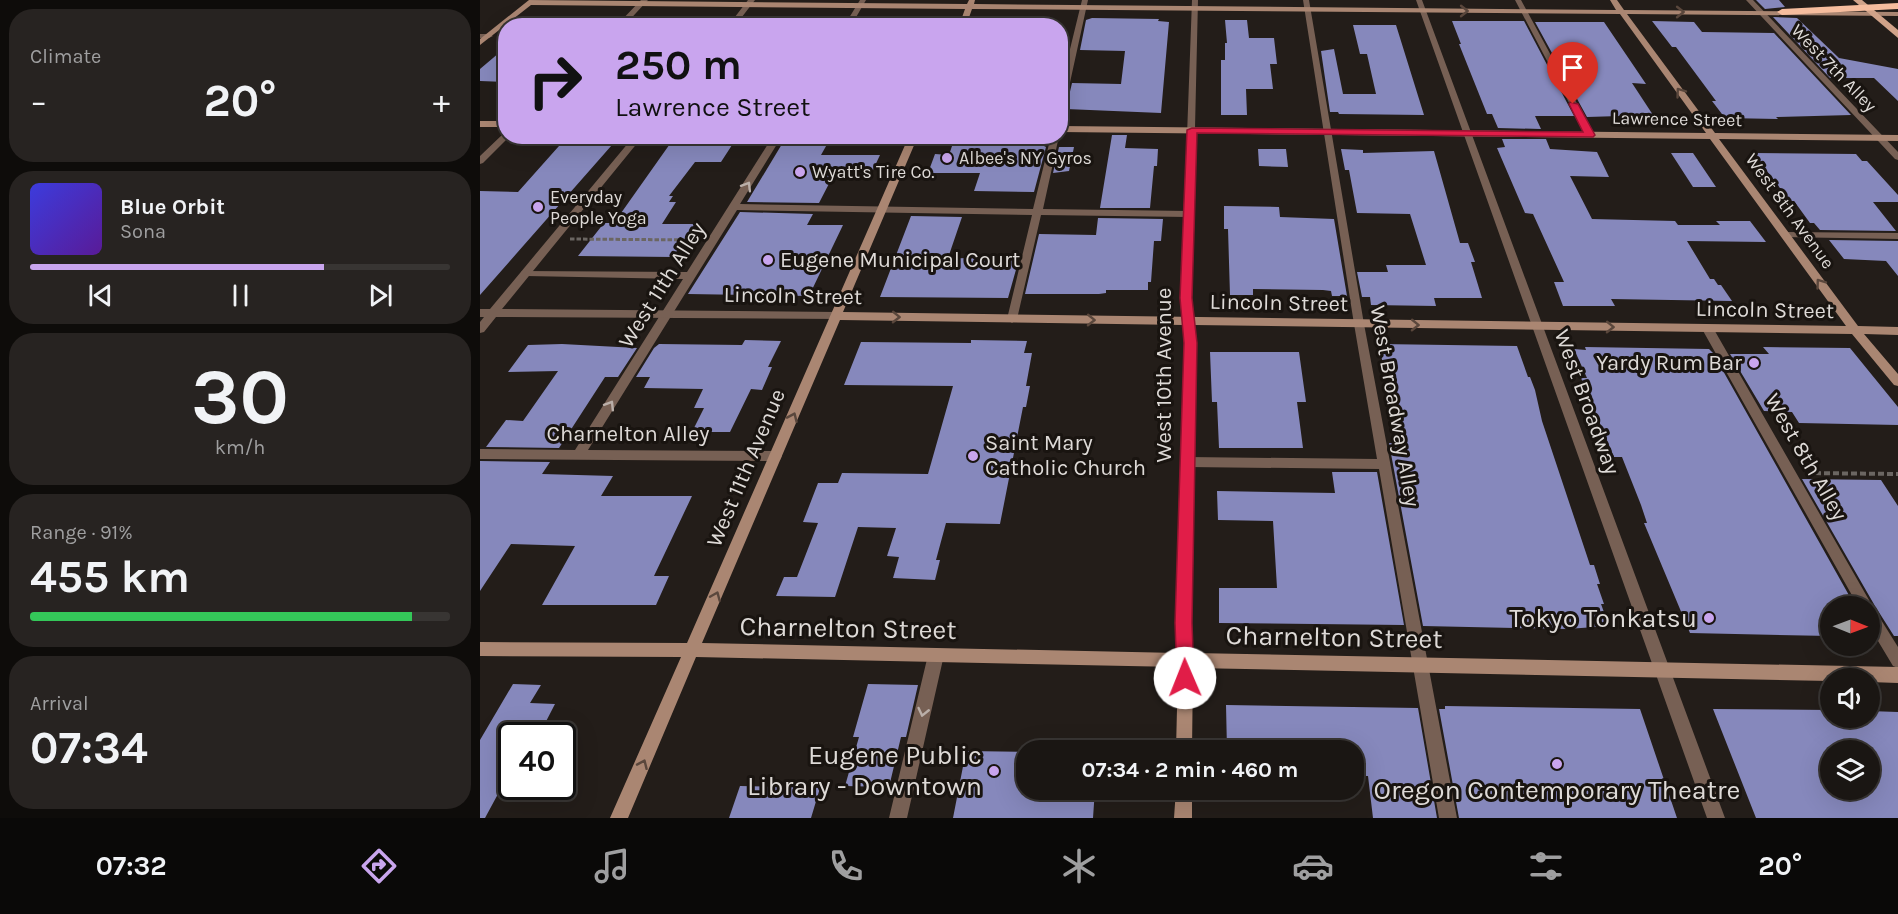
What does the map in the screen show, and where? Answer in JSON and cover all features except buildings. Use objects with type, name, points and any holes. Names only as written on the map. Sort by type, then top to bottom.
[{"type":"highway","points":[[1782,12],[1898,6]]},
{"type":"main road","points":[[1865,7],[1898,35]]},
{"type":"street","points":[[1518,0],[1590,135]]},
{"type":"street","name":"West 8th Avenue","points":[[1613,0],[1855,331],[1898,382]]},
{"type":"street","name":"West 7th Alley","points":[[1749,0],[1898,157]]},
{"type":"street","points":[[511,18],[531,1],[1421,5],[1524,11],[1782,12]]},
{"type":"street","points":[[627,18],[643,2]]},
{"type":"street","points":[[737,18],[750,2]]},
{"type":"street","points":[[852,18],[862,3]]},
{"type":"street","points":[[965,18],[971,3]]},
{"type":"street","points":[[1068,75],[1084,4]]},
{"type":"street","name":"West 10th Avenue","points":[[1184,740],[1186,660],[1183,623],[1191,343],[1186,298],[1195,5]]},
{"type":"street","name":"West Broadway Alley","points":[[1307,5],[1383,464],[1448,818]]},
{"type":"street","name":"West Broadway","points":[[1421,5],[1716,818]]},
{"type":"street","points":[[1865,7],[1898,14]]},
{"type":"street","points":[[480,43],[498,28]]},
{"type":"street","points":[[480,36],[489,36]]},
{"type":"street","points":[[480,124],[498,124]]},
{"type":"street","name":"Lawrence Street","points":[[1068,129],[1898,138]]},
{"type":"street","points":[[480,161],[498,144]]},
{"type":"street","points":[[480,328],[632,144]]},
{"type":"street","name":"West 11th Alley","points":[[579,454],[773,144]]},
{"type":"street","name":"West 11th Avenue","points":[[620,818],[911,144]]},
{"type":"street","points":[[1012,319],[1053,144]]},
{"type":"street","points":[[734,207],[1188,214]]},
{"type":"street","points":[[1785,235],[1898,236]]},
{"type":"street","points":[[526,273],[690,276]]},
{"type":"street","name":"Lincoln Street","points":[[480,313],[1898,331]]},
{"type":"street","name":"West 8th Alley","points":[[1708,328],[1860,596]]},
{"type":"street","name":"Charnelton Alley","points":[[480,454],[776,456]]},
{"type":"street","points":[[1188,462],[1383,464]]},
{"type":"street","points":[[1880,630],[1898,660]]},
{"type":"street","name":"Charnelton Street","points":[[480,649],[693,650],[1898,675]]},
{"type":"street","points":[[898,818],[936,655]]},
{"type":"street","points":[[1183,818],[1184,800]]},
{"type":"path","points":[[555,238],[713,240]]},
{"type":"path","points":[[1790,472],[1898,474]]},
{"type":"place","name":"Albee's NY Gyros","points":[[947,158]]},
{"type":"place","name":"Wyatt's Tire Co.","points":[[800,172]]},
{"type":"place","name":"Everyday People Yoga","points":[[538,207]]},
{"type":"place","name":"Eugene Municipal Court","points":[[768,260]]},
{"type":"place","name":"Yardy Rum Bar","points":[[1754,363]]},
{"type":"place","name":"Saint Mary Catholic Church","points":[[973,456]]},
{"type":"place","name":"Tokyo Tonkatsu","points":[[1709,618]]},
{"type":"place","name":"Oregon Contemporary Theatre","points":[[1557,764]]},
{"type":"place","name":"Eugene Public Library - Downtown","points":[[994,771]]},
{"type":"route","points":[[1185,678],[1183,623],[1191,343],[1186,298],[1192,130],[1590,135],[1573,104]]}]
